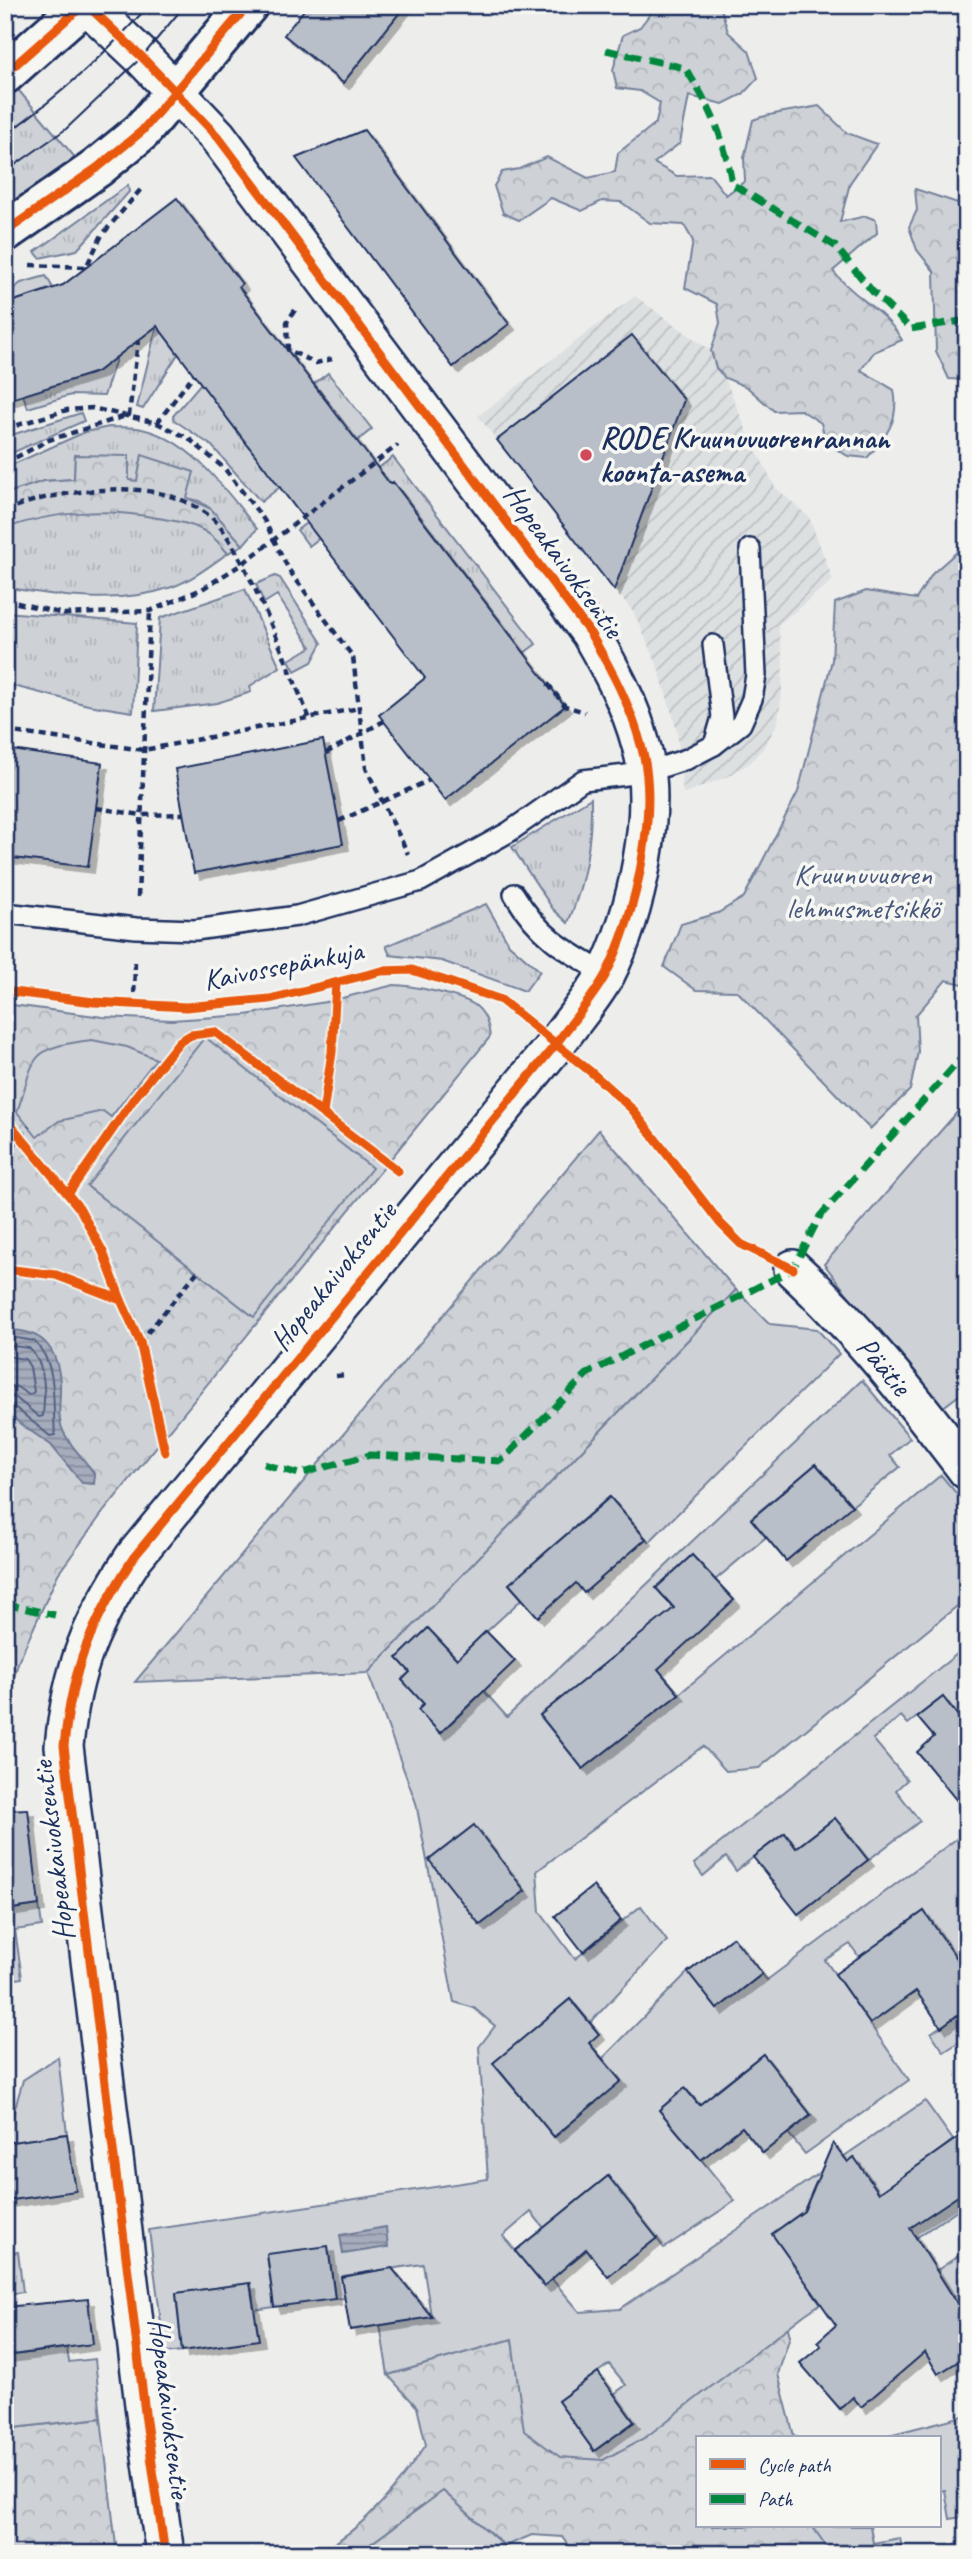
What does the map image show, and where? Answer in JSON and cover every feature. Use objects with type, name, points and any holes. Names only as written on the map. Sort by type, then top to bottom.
[{"type":"street","points":[[5,74],[85,5]]},
{"type":"street","name":"Hopeakaivoksentie","points":[[85,5],[177,92],[218,137],[590,633],[623,692],[642,748],[648,813],[636,896],[606,974],[556,1044],[134,1557],[108,1598],[79,1660],[68,1705],[64,1746],[146,2421],[165,2554]]},
{"type":"street","points":[[12,247],[97,168],[142,131],[248,5]]},
{"type":"street","name":"Päätie","points":[[793,1269],[832,1305],[876,1355],[967,1470]]},
{"type":"lane","points":[[5,914],[136,929],[195,930],[297,916],[421,881],[509,832],[583,780],[644,773],[687,759],[714,746],[741,724],[752,699],[755,676],[750,549]]},
{"type":"lane","points":[[713,645],[722,718],[714,746]]},
{"type":"lane","points":[[514,894],[531,922],[548,939],[606,974]]},
{"type":"path","points":[[12,247],[39,267],[86,267],[102,235],[149,180]]},
{"type":"path","points":[[295,310],[287,322],[288,350],[316,363],[332,359]]},
{"type":"path","points":[[130,415],[138,341]]},
{"type":"path","points":[[157,423],[194,374]]},
{"type":"path","points":[[5,429],[67,410],[92,408],[157,423],[188,438],[225,469],[264,520],[289,570],[353,656],[366,768],[421,881]]},
{"type":"path","points":[[5,463],[49,440],[130,415]]},
{"type":"path","points":[[5,600],[64,614],[150,611],[202,589],[242,564],[397,446]]},
{"type":"path","points":[[5,511],[45,497],[83,491],[151,491],[174,497],[213,519],[242,564],[310,719]]},
{"type":"path","points":[[136,929],[150,611]]},
{"type":"path","points":[[548,684],[565,706],[591,714]]},
{"type":"path","points":[[5,731],[144,750],[359,708]]},
{"type":"path","points":[[326,753],[384,721]]},
{"type":"path","points":[[339,821],[430,780]]},
{"type":"path","points":[[96,808],[142,815],[183,814]]},
{"type":"path","points":[[134,1005],[135,951]]},
{"type":"path","points":[[121,1004],[147,1006]]},
{"type":"path","points":[[128,1107],[133,1095],[142,1088]]},
{"type":"path","points":[[13,1146],[29,1127]]},
{"type":"path","points":[[13,1128],[29,1146]]},
{"type":"path","points":[[140,1342],[197,1272]]},
{"type":"path","points":[[135,1332],[143,1354]]},
{"type":"shaded area","points":[[635,296],[711,351],[716,368],[725,378],[748,434],[775,487],[809,517],[833,580],[778,625],[783,659],[782,692],[778,722],[765,746],[750,763],[727,777],[683,794],[677,730],[657,665],[634,613],[478,416]]},
{"type":"green space","points":[[650,5],[720,5],[728,32],[749,51],[758,78],[743,94],[723,104],[689,96],[680,143],[654,163],[677,176],[710,175],[726,195],[745,181],[744,158],[753,120],[819,106],[847,133],[877,144],[850,183],[840,222],[866,216],[876,220],[877,233],[833,271],[895,329],[902,340],[874,352],[861,370],[894,390],[895,401],[890,427],[867,458],[848,456],[826,443],[821,423],[801,410],[774,411],[747,387],[725,378],[716,368],[711,351],[720,323],[717,304],[685,288],[693,241],[684,225],[650,223],[621,202],[602,201],[582,211],[551,198],[519,220],[503,213],[494,186],[502,172],[519,169],[547,157],[588,178],[615,172],[618,153],[656,123],[660,103],[640,91],[617,88],[613,70],[623,35],[640,27],[653,10]]},
{"type":"green space","points":[[15,86],[78,161],[5,208],[5,94]]},
{"type":"green space","points":[[128,185],[129,192],[77,250],[40,258],[35,252]]},
{"type":"green space","points":[[915,189],[967,206],[967,380],[949,379],[936,351],[934,271],[917,250],[909,227],[917,210]]},
{"type":"green space","points":[[46,276],[53,288],[5,304],[5,295],[21,283]]},
{"type":"green space","points":[[157,325],[178,354],[143,409],[137,407]]},
{"type":"green space","points":[[117,356],[104,396],[71,395],[28,408],[23,395]]},
{"type":"green space","points":[[328,373],[372,429],[357,441],[350,432],[261,502],[212,446],[174,420],[173,416],[201,383],[258,457],[329,402],[314,384]]},
{"type":"green space","points":[[81,413],[84,421],[5,456],[5,437]]},
{"type":"green space","points":[[109,427],[142,429],[177,444],[207,469],[257,529],[243,545],[211,509],[199,501],[187,498],[142,456],[137,481],[129,480],[75,455],[74,479],[44,481],[5,494],[5,468],[85,432]]},
{"type":"green space","points":[[75,455],[129,456],[129,480],[137,481],[142,455],[194,472],[187,498],[211,509],[243,545],[228,553],[209,534],[191,525],[119,513],[62,515],[5,528],[5,494],[44,481],[74,479]]},
{"type":"green space","points":[[393,457],[536,644],[524,653],[393,482],[309,546],[297,530]]},
{"type":"green space","points":[[80,511],[146,514],[180,520],[212,536],[228,553],[179,584],[152,593],[89,598],[5,587],[5,528],[36,518]]},
{"type":"green space","name":"Kruunuvuoren lehmusmetsikkö","points":[[967,543],[967,985],[946,980],[916,1015],[918,1052],[910,1090],[870,1129],[737,991],[696,990],[664,967],[681,924],[718,913],[744,897],[798,792],[832,660],[835,603],[866,591],[916,599],[933,573]]},
{"type":"green space","points":[[275,576],[280,578],[322,643],[312,662],[295,671],[289,660],[311,647],[277,595],[264,603],[256,584]]},
{"type":"green space","points":[[245,589],[280,667],[250,686],[251,692],[217,703],[154,711],[160,618]]},
{"type":"green space","points":[[5,612],[137,623],[133,712],[88,705],[5,684]]},
{"type":"green space","points":[[591,798],[586,862],[568,923],[553,909],[512,847]]},
{"type":"green space","points":[[486,904],[509,944],[540,971],[525,991],[442,961],[390,955],[386,946]]},
{"type":"green space","points":[[394,985],[436,992],[469,1002],[485,1016],[490,1037],[104,1511],[58,1574],[19,1660],[11,1687],[5,1688],[5,1004],[103,1017],[172,1020],[245,1015],[326,1002]]},
{"type":"green space","points":[[205,1037],[372,1168],[254,1317],[87,1186]]},
{"type":"green space","points":[[92,1040],[127,1047],[156,1059],[111,1117],[103,1111],[59,1121],[37,1137],[17,1112],[36,1059],[55,1047]]},
{"type":"green space","points":[[967,1101],[967,1389],[938,1411],[824,1264]]},
{"type":"green space","points":[[599,1130],[736,1290],[368,1673],[135,1682]]},
{"type":"green space","points":[[736,1290],[770,1324],[817,1329],[839,1354],[649,1542],[609,1497],[509,1584],[522,1599],[457,1659],[410,1672],[402,1679],[424,1704],[419,1710],[441,1733],[484,1691],[507,1717],[862,1380],[910,1438],[890,1455],[900,1467],[852,1506],[816,1464],[751,1518],[766,1537],[715,1580],[692,1555],[656,1588],[697,1633],[540,1716],[582,1768],[679,1694],[941,1475],[967,1506],[967,1598],[759,1768],[726,1771],[703,1746],[537,1871],[540,1912],[575,1959],[641,1906],[667,1941],[590,2023],[570,1999],[493,2064],[555,2137],[620,2081],[602,2059],[688,1972],[717,2009],[762,1974],[767,1980],[967,1831],[967,1949],[955,1957],[924,1911],[881,1941],[916,1992],[894,2007],[850,1944],[825,1960],[909,2080],[805,2154],[788,2133],[811,2115],[763,2054],[714,2092],[741,2126],[727,2139],[685,2088],[660,2109],[735,2201],[664,2248],[608,2176],[560,2215],[587,2250],[572,2262],[531,2212],[503,2236],[544,2285],[552,2279],[580,2312],[620,2309],[925,2101],[953,2140],[931,2157],[958,2196],[967,2190],[967,2203],[804,2315],[646,2437],[603,2460],[560,2457],[524,2431],[512,2339],[388,2375],[380,2325],[431,2316],[423,2264],[342,2276],[345,2298],[335,2299],[328,2247],[267,2255],[274,2307],[254,2310],[251,2283],[176,2293],[182,2351],[165,2353],[149,2230],[488,2179],[479,2047],[495,2026],[474,2008],[454,2002],[416,1803],[368,1673]],"holes":[[[854,2158],[906,2231],[806,2282],[772,2234],[804,2211],[815,2185]],[[609,2364],[626,2385],[614,2394],[634,2422],[594,2451],[558,2401]]]},
{"type":"green space","points":[[967,1646],[967,1706],[957,1714],[943,1697],[908,1724],[901,1716],[873,1739],[907,1780],[896,1790],[920,1821],[868,1860],[835,1818],[796,1848],[784,1833],[736,1871],[726,1857],[703,1876],[694,1864]]},
{"type":"green space","points":[[39,1905],[42,1926],[15,1930],[22,1978],[5,1981],[5,1910]]},
{"type":"green space","points":[[967,2008],[967,2037],[944,2052],[931,2033]]},
{"type":"green space","points":[[58,2057],[67,2134],[5,2143],[23,2080]]},
{"type":"green space","points":[[967,2250],[967,2289],[953,2297],[936,2271]]},
{"type":"green space","points":[[18,2252],[23,2292],[5,2294],[5,2254]]},
{"type":"green space","points":[[778,2291],[790,2336],[778,2374],[794,2436],[696,2436],[696,2528],[852,2528],[850,2554],[575,2554],[563,2537],[532,2535],[505,2546],[443,2491],[357,2554],[315,2554],[363,2521],[403,2477],[426,2445],[417,2407],[388,2375],[512,2339],[525,2431],[603,2460]]},
{"type":"green space","points":[[67,2348],[69,2362],[95,2359],[101,2418],[5,2429],[5,2356]]},
{"type":"green space","points":[[967,2415],[967,2516],[950,2519],[945,2490],[940,2491],[940,2436],[885,2436]]},
{"type":"green space","points":[[101,2418],[117,2554],[5,2554],[5,2429]]},
{"type":"green space","points":[[443,2491],[513,2554],[471,2554],[461,2543],[448,2554],[357,2554]]},
{"type":"green space","points":[[813,2528],[870,2528],[873,2543],[900,2538],[903,2554],[832,2554]]},
{"type":"water","points":[[5,1330],[28,1333],[45,1342],[51,1349],[60,1382],[59,1415],[63,1432],[95,1475],[94,1484],[82,1483],[51,1445],[19,1423],[5,1408]]},
{"type":"water","points":[[386,2227],[388,2247],[343,2254],[340,2235]]},
{"type":"building","points":[[308,5],[406,5],[343,83],[284,35]]},
{"type":"building","points":[[364,130],[509,324],[453,367],[296,158]]},
{"type":"building","points":[[177,198],[242,284],[239,287],[565,706],[445,800],[379,715],[425,678],[157,326],[97,372],[5,401],[5,304],[63,285]]},
{"type":"building","name":"RODE Kruunuvuorenrannan koonta-asema","points":[[632,335],[684,400],[614,590],[497,440]]},
{"type":"building","points":[[323,740],[343,844],[194,873],[175,769]]},
{"type":"building","points":[[5,749],[102,763],[88,867],[5,857]]},
{"type":"building","points":[[816,1464],[852,1506],[786,1561],[751,1519]]},
{"type":"building","points":[[610,1497],[646,1539],[584,1593],[576,1583],[538,1617],[509,1584]]},
{"type":"building","points":[[692,1555],[734,1600],[658,1669],[679,1694],[583,1769],[540,1715],[674,1608],[656,1588]]},
{"type":"building","points":[[428,1628],[457,1659],[486,1631],[515,1661],[440,1733],[418,1710],[424,1704],[402,1680],[410,1672],[397,1658]]},
{"type":"building","points":[[943,1697],[958,1716],[967,1708],[967,1813],[917,1752],[934,1737],[917,1717]]},
{"type":"building","points":[[28,1809],[39,1905],[5,1910],[5,1810]]},
{"type":"building","points":[[835,1818],[868,1860],[798,1914],[753,1857],[785,1833],[796,1848]]},
{"type":"building","points":[[474,1825],[525,1891],[480,1925],[429,1860]]},
{"type":"building","points":[[593,1886],[621,1920],[583,1952],[555,1916]]},
{"type":"building","points":[[924,1911],[967,1973],[967,2008],[941,2027],[916,1991],[870,2024],[835,1974]]},
{"type":"building","points":[[733,1937],[762,1974],[717,2009],[688,1972]]},
{"type":"building","points":[[570,1999],[599,2034],[589,2043],[621,2081],[554,2137],[493,2063]]},
{"type":"building","points":[[763,2054],[811,2115],[763,2153],[742,2127],[701,2160],[659,2110],[685,2088],[699,2105]]},
{"type":"building","points":[[967,2131],[967,2190],[910,2228],[967,2319],[967,2356],[938,2374],[925,2352],[861,2407],[853,2397],[840,2409],[800,2363],[821,2346],[817,2342],[836,2325],[772,2234],[804,2211],[833,2143],[848,2162],[854,2157],[879,2193]]},
{"type":"building","points":[[67,2134],[76,2191],[5,2201],[5,2143]]},
{"type":"building","points":[[608,2176],[657,2238],[608,2277],[586,2249],[544,2286],[515,2251]]},
{"type":"building","points":[[328,2246],[335,2299],[274,2307],[267,2254]]},
{"type":"building","points":[[392,2268],[432,2317],[350,2330],[341,2277]]},
{"type":"building","points":[[250,2283],[259,2340],[182,2351],[176,2293]]},
{"type":"building","points":[[88,2299],[93,2344],[5,2356],[5,2307]]},
{"type":"building","points":[[598,2372],[634,2422],[594,2451],[558,2401]]},
{"type":"tram line","points":[[5,135],[81,74],[149,5]]},
{"type":"tram line","points":[[5,172],[66,129],[142,57],[185,5]]},
{"type":"marked path","points":[[606,50],[685,68],[715,123],[732,184],[835,246],[873,292],[911,329],[967,320]]},
{"type":"marked path","points":[[264,1464],[299,1474],[370,1455],[501,1461],[587,1374],[793,1269],[820,1216],[967,1052]]},
{"type":"marked path","points":[[5,1604],[55,1615]]},
{"type":"marked path","points":[[120,2554],[126,2551]]},
{"type":"cycle path","points":[[5,74],[83,5]]},
{"type":"cycle path","points":[[87,5],[142,57],[218,137],[590,633],[619,687],[637,730],[646,771],[648,799],[642,861],[635,893],[617,950],[601,983],[556,1044],[134,1557],[106,1603],[78,1669],[64,1746],[146,2421],[165,2554]]},
{"type":"cycle path","points":[[5,232],[97,168],[142,131],[248,5]]},
{"type":"cycle path","name":"Kaivossepänkuja","points":[[5,991],[94,1002],[186,1007],[270,999],[382,971],[412,970],[501,1000],[591,1072],[632,1109],[720,1223],[741,1244],[793,1269]]},
{"type":"cycle path","name":"Kaivossepänkuja","points":[[323,1113],[332,1052],[336,983]]},
{"type":"cycle path","points":[[68,1194],[135,1097],[179,1042],[191,1035],[215,1032],[398,1171]]},
{"type":"cycle path","points":[[5,1118],[80,1209],[103,1252],[121,1300]]},
{"type":"cycle path","points":[[5,1269],[56,1275],[121,1300],[140,1342],[165,1452]]},
{"type":"place","name":"RODE Kruunuvuorenrannan koonta-asema","points":[[586,455]]}]
